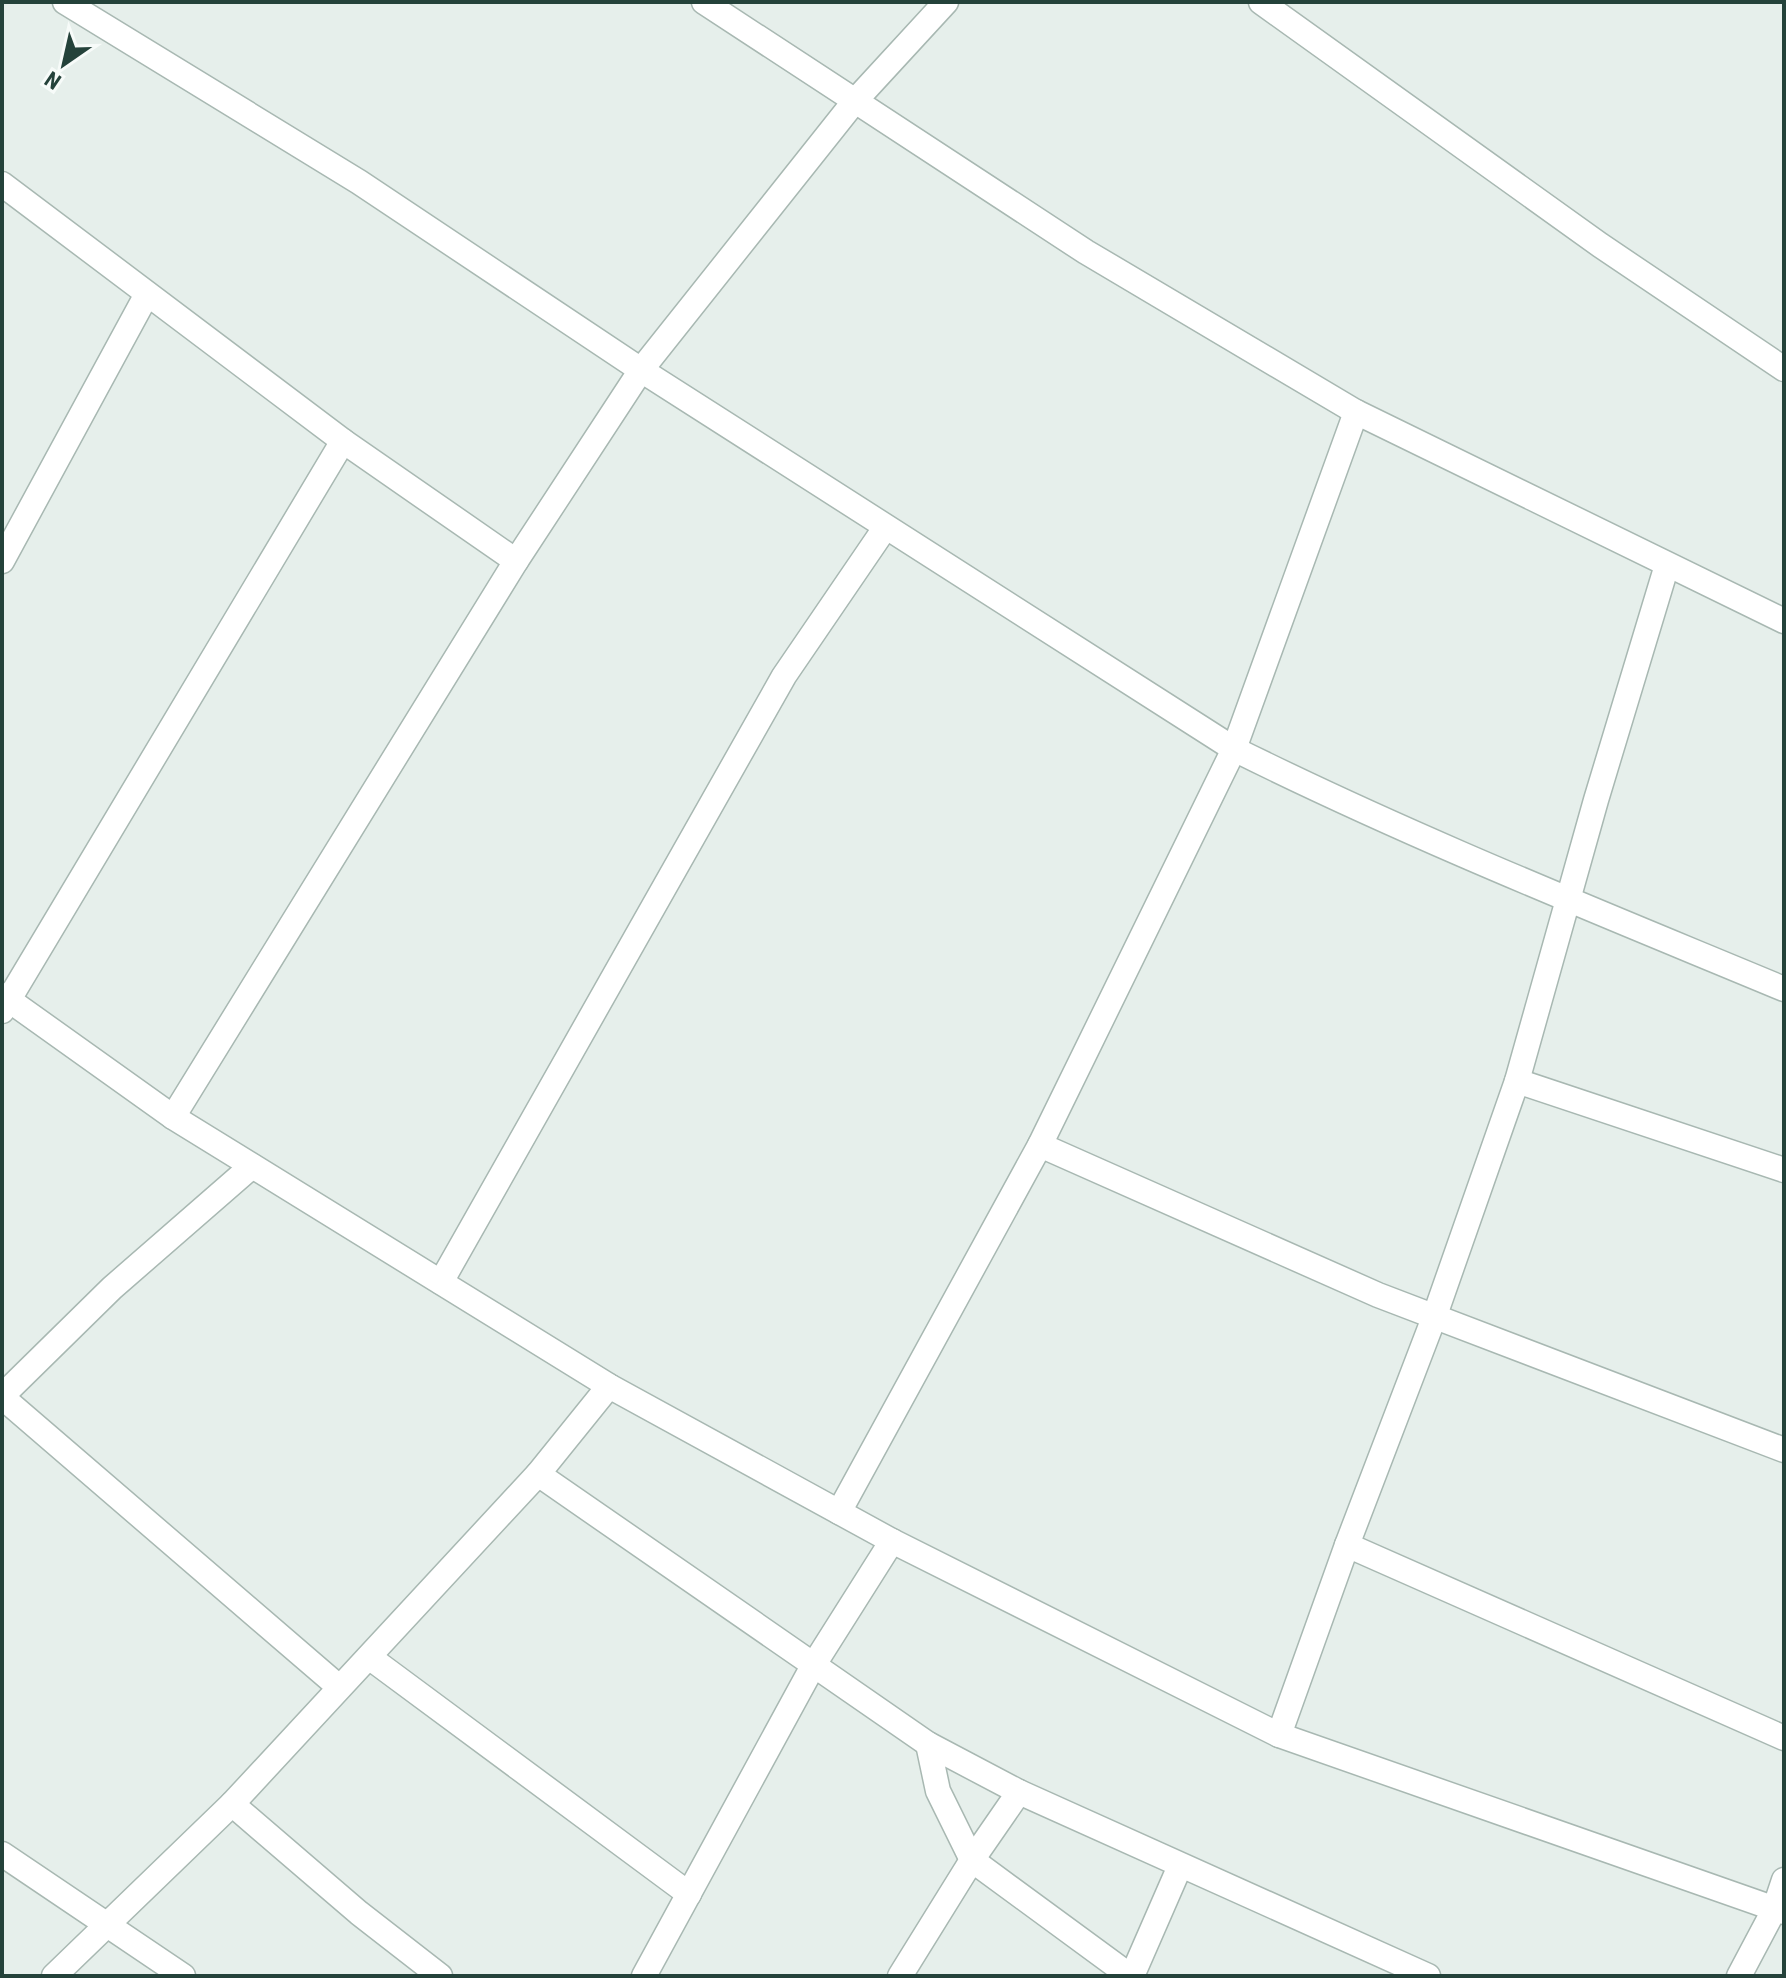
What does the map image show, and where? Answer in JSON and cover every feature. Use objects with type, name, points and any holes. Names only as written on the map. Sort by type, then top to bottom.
[{"type":"street","points":[[65,2],[359,182],[641,370],[885,528],[1062,636],[1234,749],[1301,782],[1568,899],[1784,989]]},
{"type":"street","points":[[704,2],[1086,252],[1356,412],[1784,621]]},
{"type":"street","points":[[173,1117],[516,561],[641,370],[854,102],[946,2]]},
{"type":"street","points":[[1261,2],[1600,245],[1784,369]]},
{"type":"street","points":[[2,184],[343,441],[516,561]]},
{"type":"street","points":[[2,561],[147,294]]},
{"type":"street","points":[[839,1512],[1040,1145],[1234,749],[1356,412]]},
{"type":"street","points":[[343,441],[5,1002],[173,1117],[609,1386],[892,1541],[1279,1735],[1515,1815],[1779,1911]]},
{"type":"street","points":[[441,1282],[784,676],[885,528]]},
{"type":"street","points":[[1279,1735],[1347,1545],[1435,1315],[1517,1081],[1667,565]]},
{"type":"street","points":[[1517,1081],[1784,1170]]},
{"type":"street","points":[[1040,1145],[1378,1295],[1784,1450]]},
{"type":"street","points":[[252,1166],[122,1278],[2,1397],[339,1687]]},
{"type":"street","points":[[54,1976],[232,1804],[538,1474],[609,1386]]},
{"type":"street","points":[[538,1474],[928,1744],[1019,1792],[1428,1976]]},
{"type":"street","points":[[644,1976],[813,1666],[892,1541]]},
{"type":"street","points":[[1347,1545],[1784,1738]]},
{"type":"street","points":[[369,1657],[689,1894]]},
{"type":"street","points":[[928,1744],[938,1791],[972,1860],[1131,1976],[1180,1866]]},
{"type":"street","points":[[900,1976],[972,1860],[1019,1792]]},
{"type":"street","points":[[232,1804],[359,1913],[440,1976]]},
{"type":"street","points":[[2,1854],[183,1976]]},
{"type":"street","points":[[1739,1976],[1779,1911],[1784,1880]]}]
